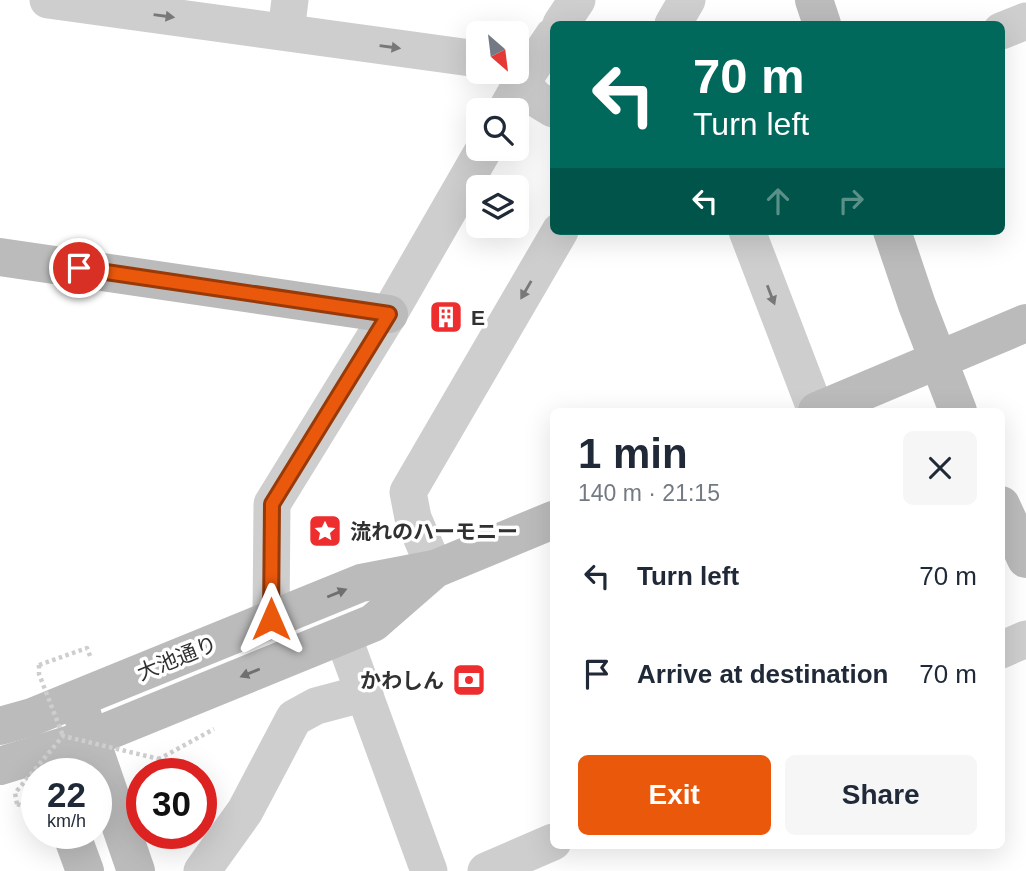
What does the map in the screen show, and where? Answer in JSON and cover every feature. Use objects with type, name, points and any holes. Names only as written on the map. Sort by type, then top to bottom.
[{"type":"street","points":[[48,0],[288,16],[466,56]]},
{"type":"street","points":[[563,21],[577,0]]},
{"type":"street","points":[[675,21],[687,0]]},
{"type":"street","points":[[814,0],[821,21]]},
{"type":"street","points":[[1005,29],[1026,20]]},
{"type":"street","points":[[550,40],[514,88],[550,107]]},
{"type":"street","points":[[271,619],[272,504],[389,314],[477,161]]},
{"type":"street","points":[[435,569],[413,518],[408,492],[558,235]]},
{"type":"street","points":[[749,235],[815,408]]},
{"type":"street","points":[[893,235],[937,362],[957,408]]},
{"type":"street","points":[[0,257],[389,314]]},
{"type":"street","points":[[823,408],[1026,323]]},
{"type":"street","points":[[1005,514],[1026,559]]},
{"type":"street","points":[[0,766],[47,740],[343,636],[373,623],[435,569],[550,521]]},
{"type":"street","name":"大池通り","points":[[47,740],[76,699],[361,583],[435,569]]},
{"type":"street","points":[[343,636],[429,871]]},
{"type":"street","points":[[1005,648],[1026,639]]},
{"type":"street","points":[[202,871],[245,811],[294,718],[316,706],[365,693]]},
{"type":"street","points":[[47,740],[136,871]]},
{"type":"street","points":[[486,871],[550,843]]},
{"type":"street","points":[[77,849],[85,871]]},
{"type":"path","points":[[36,758],[47,740],[40,665],[87,648],[92,661]]},
{"type":"path","points":[[47,740],[153,758]]},
{"type":"path","points":[[21,783],[15,793],[18,804],[21,805]]},
{"type":"place","name":"E","points":[[446,317]]},
{"type":"place","name":"流れのハーモニー","points":[[325,531]]},
{"type":"place","name":"かわしん","points":[[469,680]]},
{"type":"route","points":[[79,268],[389,314],[272,504],[271,619]]}]
